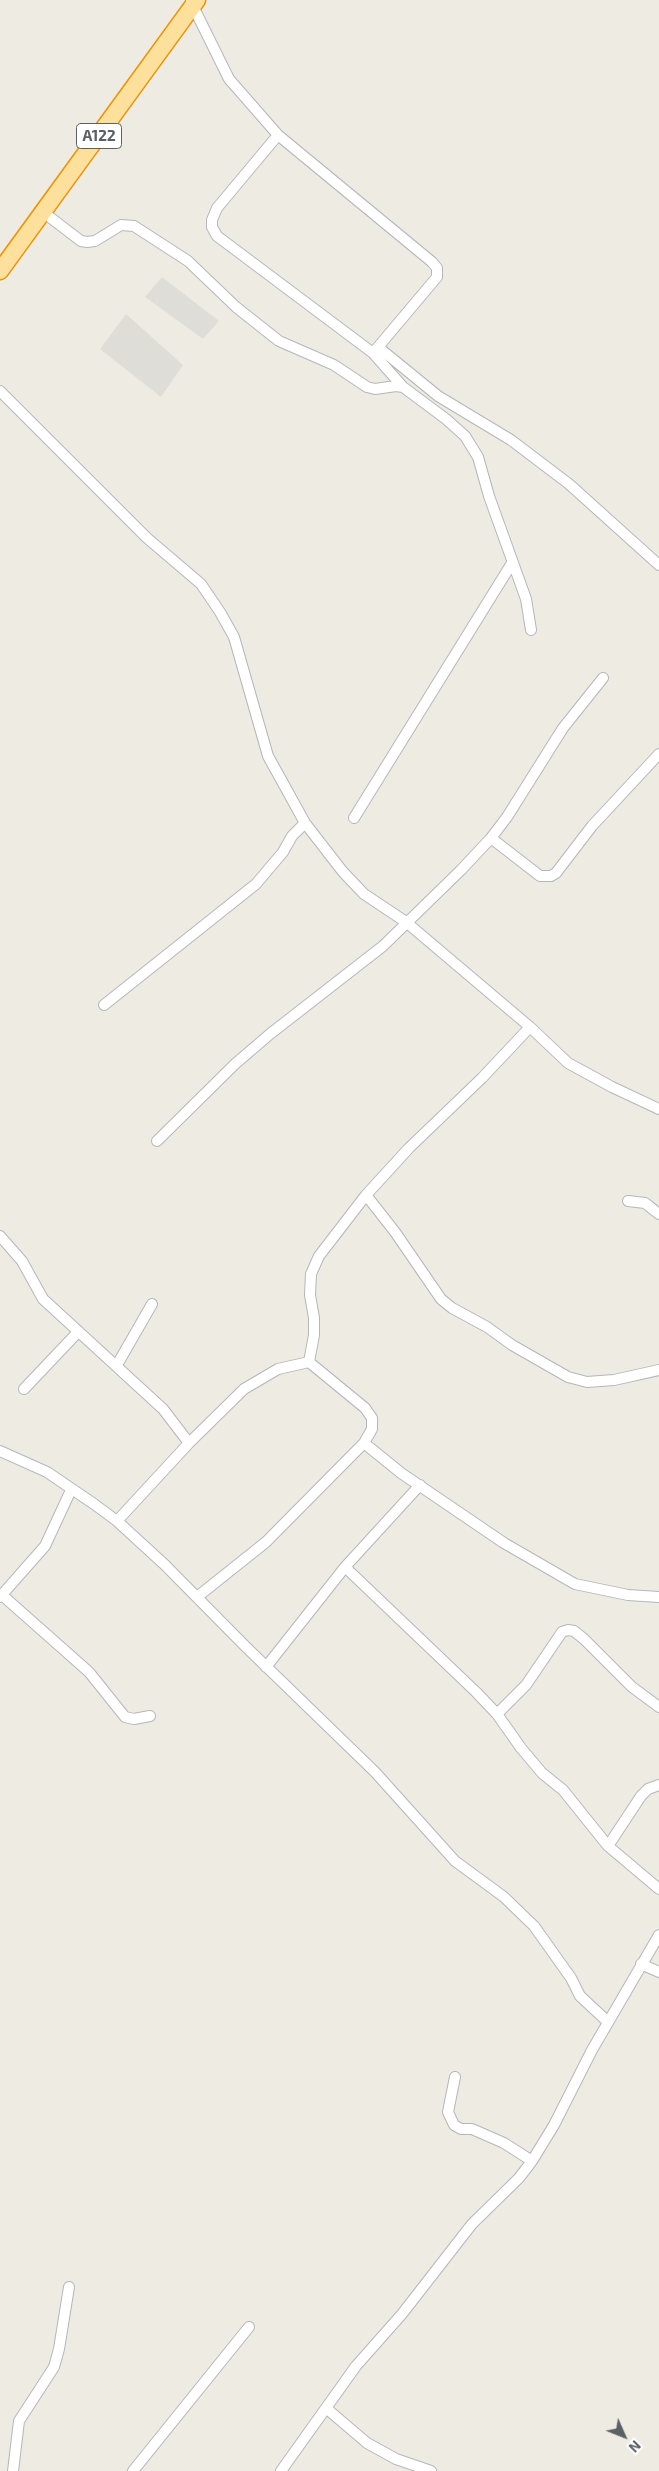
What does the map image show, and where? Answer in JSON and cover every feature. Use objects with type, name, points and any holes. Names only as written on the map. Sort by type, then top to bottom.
[{"type":"highway","name":"A122","points":[[0,271],[193,1]]},
{"type":"street","points":[[193,1],[229,79],[278,135],[438,268],[437,277],[376,350]]},
{"type":"street","points":[[278,135],[218,208],[212,220],[212,227],[217,236],[438,396],[511,440],[569,484],[659,564]]},
{"type":"street","points":[[44,212],[81,241],[87,242],[95,241],[121,225],[134,226],[188,261],[236,307],[279,341],[334,365],[367,387],[375,389],[403,387]]},
{"type":"street","points":[[376,350],[403,387],[446,420],[473,446],[526,599],[531,630]]},
{"type":"street","points":[[0,390],[147,538],[202,584],[234,637],[268,756],[305,823],[364,894],[406,922],[530,1027],[568,1063],[612,1087],[659,1109]]},
{"type":"street","points":[[354,818],[512,563]]},
{"type":"street","points":[[157,1141],[236,1064],[270,1034],[383,946],[491,838],[523,794],[563,728],[603,678]]},
{"type":"street","points":[[491,838],[540,876],[551,876],[556,873],[592,826],[659,754]]},
{"type":"street","points":[[104,1005],[256,884],[271,868],[292,836],[305,823]]},
{"type":"street","points":[[309,1362],[314,1335],[314,1318],[310,1295],[311,1274],[330,1239],[366,1195],[409,1148],[482,1078],[530,1027]]},
{"type":"street","points":[[366,1195],[395,1232],[441,1299],[452,1308],[487,1327],[512,1345],[568,1377],[586,1382],[614,1380],[659,1370]]},
{"type":"street","points":[[628,1201],[645,1203],[659,1214]]},
{"type":"street","points":[[0,1236],[22,1261],[43,1299],[163,1409],[188,1443]]},
{"type":"street","points":[[117,1365],[152,1304]]},
{"type":"street","points":[[24,1389],[78,1332]]},
{"type":"street","points":[[117,1521],[188,1443],[244,1390],[264,1376],[290,1364],[309,1362],[355,1399],[372,1418],[372,1429],[364,1443],[266,1542],[197,1597]]},
{"type":"street","points":[[364,1443],[420,1485],[504,1543],[575,1584],[628,1595],[659,1596]]},
{"type":"street","points":[[0,1451],[47,1472],[117,1521],[165,1564],[266,1667],[375,1772],[455,1861],[504,1897],[534,1926],[571,1978],[580,1996],[608,2022]]},
{"type":"street","points":[[266,1667],[345,1567],[420,1485]]},
{"type":"street","points":[[71,1490],[45,1546],[1,1596],[89,1672],[125,1717],[134,1719],[150,1716]]},
{"type":"street","points":[[345,1567],[497,1714],[521,1748],[542,1773],[562,1790],[608,1846],[659,1889]]},
{"type":"street","points":[[497,1714],[526,1685],[562,1632],[568,1630],[574,1631],[584,1639],[632,1687],[659,1707]]},
{"type":"street","points":[[608,1846],[641,1796],[648,1790],[659,1786]]},
{"type":"street","points":[[282,2471],[356,2366],[402,2314],[472,2224],[519,2178],[532,2161],[640,1964],[659,1936]]},
{"type":"street","points":[[640,1964],[659,1972]]},
{"type":"street","points":[[455,2077],[448,2112],[454,2125],[461,2129],[472,2129],[504,2143],[532,2161]]},
{"type":"street","points":[[13,2471],[19,2421],[54,2367],[69,2287]]},
{"type":"street","points":[[133,2471],[249,2327]]},
{"type":"street","points":[[326,2408],[367,2443],[396,2460],[431,2471]]},
{"type":"shaded area","points":[[162,277],[219,321],[203,339],[145,297]]},
{"type":"shaded area","points":[[126,314],[183,365],[161,397],[100,349]]}]
